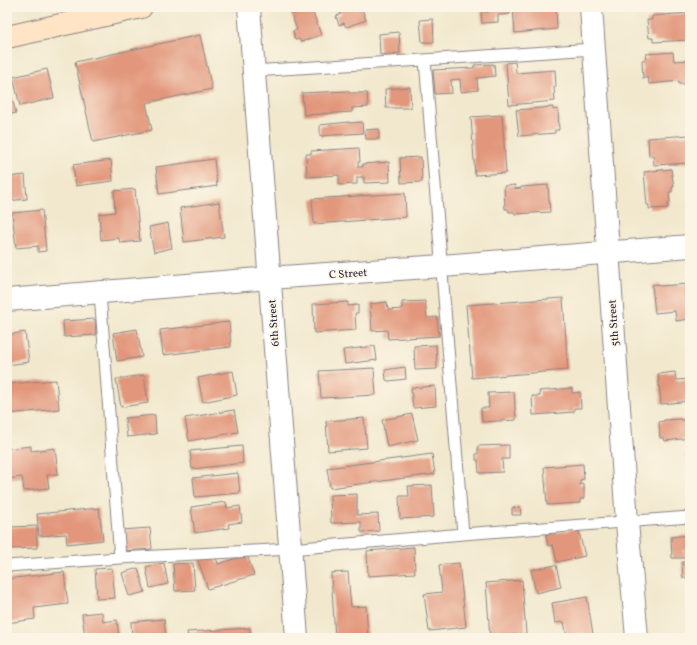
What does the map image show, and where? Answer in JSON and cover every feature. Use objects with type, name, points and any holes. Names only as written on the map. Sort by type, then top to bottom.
[{"type":"street","points":[[7,37],[141,7]]},
{"type":"street","name":"6th Street","points":[[249,7],[297,638]]},
{"type":"street","name":"5th Street","points":[[592,7],[627,522],[637,638]]},
{"type":"street","name":"C Street","points":[[7,300],[269,278],[690,246]]},
{"type":"lane","points":[[253,71],[594,48]]},
{"type":"lane","points":[[425,60],[463,534]]},
{"type":"lane","points":[[100,292],[120,558]]},
{"type":"lane","points":[[7,566],[120,558],[290,550],[463,534],[690,517]]},
{"type":"building","points":[[299,7],[311,7],[321,35],[301,42],[299,39],[295,40],[293,31],[297,30],[291,13],[293,12],[292,9]]},
{"type":"building","points":[[339,7],[366,7],[362,9],[366,20],[346,27],[344,23],[339,25],[336,16],[341,14]]},
{"type":"building","points":[[487,7],[510,7],[510,14],[498,15],[498,22],[482,23],[481,12],[488,12]]},
{"type":"building","points":[[513,7],[556,7],[557,29],[515,33]]},
{"type":"building","points":[[687,13],[687,15],[690,14],[689,40],[653,42],[653,38],[649,38],[647,20],[652,20],[652,16]]},
{"type":"building","points":[[433,19],[434,42],[422,42],[420,20]]},
{"type":"building","points":[[399,32],[400,53],[380,55],[379,34]]},
{"type":"building","points":[[200,35],[212,89],[146,103],[152,130],[93,142],[75,62]]},
{"type":"building","points":[[673,52],[674,61],[690,60],[690,74],[686,74],[687,84],[679,84],[679,81],[649,84],[648,78],[643,78],[642,60],[647,59],[646,54]]},
{"type":"building","points":[[515,62],[516,73],[555,70],[555,101],[509,105],[506,63]]},
{"type":"building","points":[[494,64],[495,76],[477,78],[478,90],[461,92],[460,79],[451,80],[452,93],[435,94],[433,70],[474,68],[474,65]]},
{"type":"building","points":[[47,69],[54,98],[20,106],[13,77]]},
{"type":"building","points":[[7,80],[16,113],[7,115]]},
{"type":"building","points":[[410,87],[411,108],[386,108],[385,89]]},
{"type":"building","points":[[348,91],[349,93],[367,93],[368,107],[352,108],[352,112],[304,115],[302,93]]},
{"type":"building","points":[[553,107],[553,110],[558,109],[559,130],[555,130],[555,133],[519,136],[516,110]]},
{"type":"building","points":[[7,115],[10,125],[7,126]]},
{"type":"building","points":[[502,115],[506,173],[475,175],[471,117]]},
{"type":"building","points":[[362,122],[363,133],[320,136],[320,125]]},
{"type":"building","points":[[379,129],[379,139],[366,139],[365,130]]},
{"type":"building","points":[[690,135],[690,163],[654,165],[653,155],[649,156],[648,138]]},
{"type":"building","points":[[359,148],[360,162],[358,162],[358,167],[363,167],[363,164],[389,162],[390,182],[364,183],[364,177],[357,177],[357,184],[339,185],[339,175],[307,177],[306,154],[311,154],[311,151]]},
{"type":"building","points":[[421,157],[422,182],[401,183],[400,158]]},
{"type":"building","points":[[214,159],[217,186],[159,194],[156,167]]},
{"type":"building","points":[[111,160],[113,181],[76,186],[73,165]]},
{"type":"building","points":[[671,169],[674,187],[672,187],[672,192],[669,192],[670,203],[668,203],[668,208],[649,209],[649,205],[647,205],[644,172]]},
{"type":"building","points":[[25,175],[27,199],[7,201],[7,177]]},
{"type":"building","points":[[515,185],[515,189],[521,187],[548,185],[550,212],[515,214],[514,212],[509,212],[508,209],[505,209],[504,186]]},
{"type":"building","points":[[135,189],[140,241],[120,243],[119,238],[101,240],[99,214],[115,212],[114,191]]},
{"type":"building","points":[[405,193],[406,217],[314,224],[312,199]]},
{"type":"building","points":[[219,202],[224,237],[184,242],[180,208]]},
{"type":"building","points":[[42,210],[46,251],[38,252],[38,246],[16,248],[12,213]]},
{"type":"building","points":[[168,223],[172,248],[154,252],[149,227]]},
{"type":"building","points":[[659,284],[659,286],[690,284],[690,319],[676,321],[675,311],[655,313],[652,285]]},
{"type":"building","points":[[563,298],[568,370],[472,378],[466,305]]},
{"type":"building","points":[[425,301],[427,318],[437,317],[439,336],[388,339],[387,330],[372,331],[370,304],[387,302],[388,310],[402,309],[402,302]]},
{"type":"building","points":[[348,302],[348,306],[358,305],[358,313],[355,313],[356,330],[314,333],[313,304]]},
{"type":"building","points":[[95,319],[96,335],[64,337],[63,321]]},
{"type":"building","points":[[229,322],[231,347],[163,355],[160,330]]},
{"type":"building","points":[[137,329],[142,357],[117,361],[113,333]]},
{"type":"building","points":[[25,332],[29,362],[7,365],[7,335]]},
{"type":"building","points":[[436,345],[437,369],[415,370],[414,346]]},
{"type":"building","points":[[375,346],[377,360],[345,364],[343,350]]},
{"type":"building","points":[[405,367],[406,379],[386,380],[385,370]]},
{"type":"building","points":[[374,368],[376,395],[321,398],[319,371]]},
{"type":"building","points":[[233,371],[237,395],[203,402],[198,378]]},
{"type":"building","points":[[675,372],[676,380],[690,379],[690,401],[661,404],[658,374]]},
{"type":"building","points":[[144,375],[148,403],[121,407],[116,379]]},
{"type":"building","points":[[56,380],[59,409],[7,414],[7,384]]},
{"type":"building","points":[[435,386],[436,406],[413,408],[411,388]]},
{"type":"building","points":[[572,388],[572,393],[580,392],[581,408],[574,408],[574,412],[533,415],[532,396],[540,396],[539,391]]},
{"type":"building","points":[[514,392],[516,420],[482,422],[481,408],[489,408],[488,393]]},
{"type":"building","points":[[234,410],[238,432],[189,441],[185,418]]},
{"type":"building","points":[[412,414],[418,440],[387,447],[382,420]]},
{"type":"building","points":[[155,415],[156,434],[127,437],[125,418]]},
{"type":"building","points":[[364,418],[367,448],[328,451],[326,421]]},
{"type":"building","points":[[664,420],[690,420],[690,438],[665,441],[664,438],[660,438],[659,422]]},
{"type":"building","points":[[509,445],[509,459],[502,459],[503,472],[479,473],[478,460],[476,460],[478,446]]},
{"type":"building","points":[[31,446],[31,451],[55,448],[58,474],[47,475],[49,488],[24,491],[22,477],[7,479],[7,449]]},
{"type":"building","points":[[242,446],[243,463],[192,469],[190,451]]},
{"type":"building","points":[[690,446],[690,452],[687,453],[687,447]]},
{"type":"building","points":[[432,454],[435,474],[330,488],[327,468]]},
{"type":"building","points":[[583,464],[584,479],[580,480],[580,485],[584,484],[584,499],[580,499],[580,503],[547,505],[544,467]]},
{"type":"building","points":[[238,473],[240,493],[195,497],[193,478]]},
{"type":"building","points":[[432,485],[434,517],[400,519],[399,496],[409,496],[408,486]]},
{"type":"building","points":[[357,494],[357,515],[378,514],[379,531],[361,532],[361,522],[331,523],[330,495]]},
{"type":"building","points":[[226,502],[227,508],[240,506],[242,522],[228,524],[229,528],[195,533],[191,507]]},
{"type":"building","points":[[520,507],[521,515],[512,515],[512,508]]},
{"type":"building","points":[[99,508],[103,540],[67,544],[66,534],[39,536],[37,514]]},
{"type":"building","points":[[7,512],[9,527],[37,526],[37,548],[7,549]]},
{"type":"building","points":[[150,528],[152,549],[123,551],[121,530]]},
{"type":"building","points":[[578,528],[585,556],[557,562],[553,545],[548,546],[546,535]]},
{"type":"building","points":[[690,535],[690,550],[684,550],[685,558],[672,558],[671,537]]},
{"type":"building","points":[[414,547],[415,573],[368,576],[367,551]]},
{"type":"building","points":[[215,554],[218,564],[247,555],[254,575],[208,589],[198,560]]},
{"type":"building","points":[[682,562],[690,562],[690,578],[683,578]]},
{"type":"building","points":[[164,563],[168,584],[150,588],[146,567]]},
{"type":"building","points":[[193,563],[195,590],[175,591],[173,564]]},
{"type":"building","points":[[459,563],[466,627],[429,631],[424,594],[442,592],[439,565]]},
{"type":"building","points":[[556,565],[561,587],[536,593],[531,570]]},
{"type":"building","points":[[112,568],[115,598],[97,599],[95,569]]},
{"type":"building","points":[[138,568],[145,592],[129,596],[122,573]]},
{"type":"building","points":[[64,572],[68,604],[34,608],[35,619],[7,623],[7,579]]},
{"type":"building","points":[[348,572],[351,607],[366,606],[368,638],[335,638],[331,573]]},
{"type":"building","points":[[522,580],[526,634],[490,637],[486,583]]},
{"type":"building","points":[[587,597],[593,634],[567,638],[564,622],[555,623],[552,603]]},
{"type":"building","points":[[102,612],[103,622],[117,620],[119,638],[85,638],[82,614]]},
{"type":"building","points":[[164,619],[166,638],[132,638],[131,622]]},
{"type":"building","points":[[250,628],[251,638],[188,638],[187,632]]},
{"type":"building","points":[[71,636],[71,638],[61,638],[61,637]]}]
